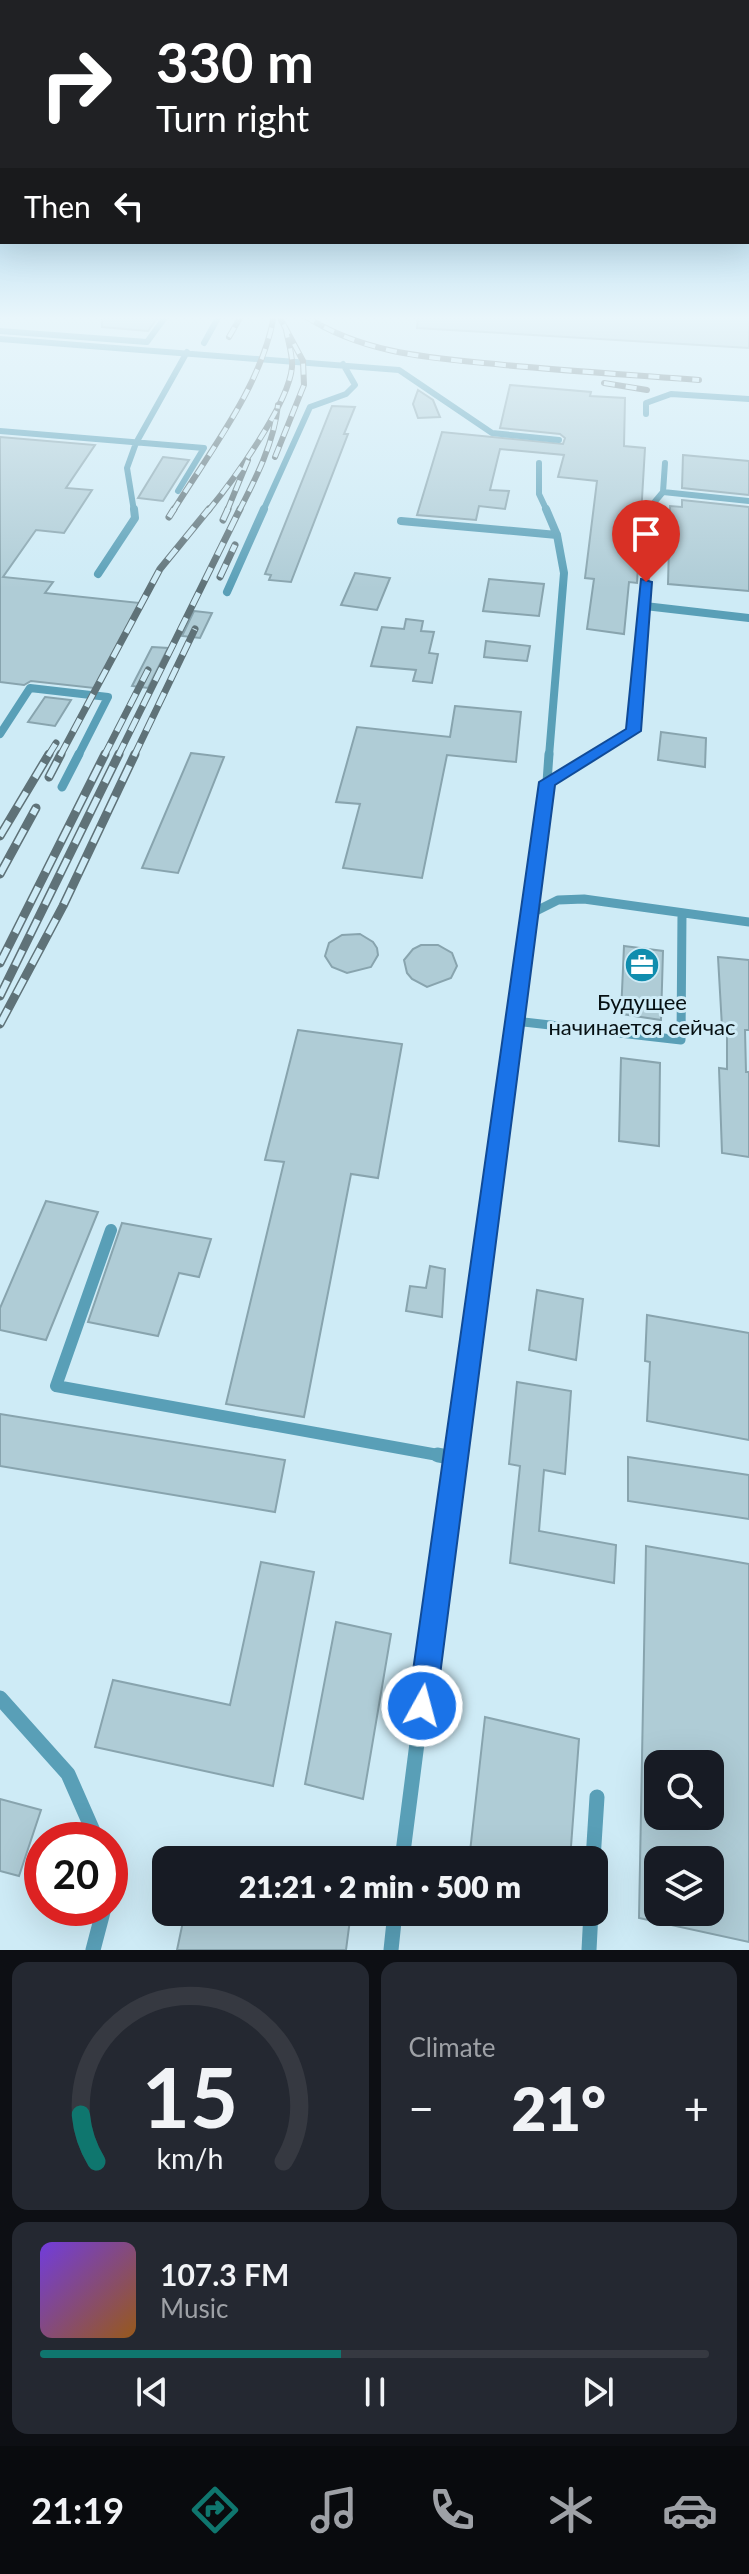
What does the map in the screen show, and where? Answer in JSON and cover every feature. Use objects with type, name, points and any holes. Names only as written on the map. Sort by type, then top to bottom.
[{"type":"lane","points":[[98,574],[135,518],[127,468],[136,443],[156,407]]},
{"type":"lane","points":[[227,592],[310,407]]},
{"type":"lane","points":[[454,407],[492,433],[559,440]]},
{"type":"lane","points":[[646,407],[646,414]]},
{"type":"lane","points":[[0,431],[204,448],[178,491]]},
{"type":"lane","points":[[404,1846],[547,782],[564,573],[557,535],[539,494],[539,463]]},
{"type":"lane","points":[[547,782],[634,731],[645,606],[647,510],[663,492],[665,463]]},
{"type":"lane","points":[[663,492],[749,501]]},
{"type":"lane","points":[[401,521],[557,535]]},
{"type":"lane","points":[[645,606],[749,618]]},
{"type":"lane","points":[[0,734],[30,688],[108,697],[62,787]]},
{"type":"lane","points":[[530,914],[558,900],[584,899],[749,922]]},
{"type":"lane","points":[[515,1021],[681,1040],[682,913]]},
{"type":"lane","points":[[111,1230],[56,1386],[454,1458]]},
{"type":"lane","points":[[0,1698],[68,1774],[89,1822]]},
{"type":"lane","points":[[594,1846],[597,1797]]},
{"type":"lane","points":[[93,1950],[99,1926]]},
{"type":"lane","points":[[391,1950],[394,1926]]},
{"type":"lane","points":[[589,1950],[590,1926]]},
{"type":"building","points":[[332,407],[355,407],[344,434],[348,434],[291,582],[269,580],[271,575],[265,574]]},
{"type":"building","points":[[414,407],[436,407],[440,417],[418,418]]},
{"type":"building","points":[[505,407],[625,407],[624,446],[645,448],[637,583],[629,582],[624,634],[587,629],[594,579],[585,578],[597,481],[558,477],[564,455],[500,449],[490,490],[509,491],[505,509],[479,506],[476,520],[417,515],[442,432],[563,444],[565,438],[560,434],[500,428]]},
{"type":"building","points":[[0,437],[95,445],[66,488],[92,490],[64,533],[36,530],[3,577],[53,582],[45,593],[140,603],[94,688],[31,681],[24,685],[0,682]]},
{"type":"building","points":[[683,455],[749,461],[749,495],[682,488]]},
{"type":"building","points":[[163,457],[189,460],[163,501],[138,498]]},
{"type":"building","points":[[682,500],[749,507],[749,591],[668,584],[670,506],[682,507]]},
{"type":"building","points":[[355,573],[390,578],[377,610],[341,605]]},
{"type":"building","points":[[489,579],[544,584],[539,616],[483,611]]},
{"type":"building","points":[[194,611],[212,613],[200,638],[182,636]]},
{"type":"building","points":[[406,619],[423,621],[421,631],[434,632],[429,653],[438,654],[432,683],[413,681],[416,670],[371,666],[382,627],[404,629]]},
{"type":"building","points":[[486,641],[530,646],[527,661],[484,657]]},
{"type":"building","points":[[152,647],[168,648],[148,688],[132,686]]},
{"type":"building","points":[[45,697],[71,700],[55,726],[28,722]]},
{"type":"building","points":[[455,706],[521,712],[516,762],[447,755],[422,878],[343,868],[360,804],[336,802],[357,727],[450,737]]},
{"type":"building","points":[[661,732],[706,738],[705,767],[658,760]]},
{"type":"building","points":[[191,753],[224,757],[178,873],[142,868]]},
{"type":"building","points":[[360,934],[377,948],[378,955],[371,967],[347,973],[332,967],[325,956],[329,943],[342,935]]},
{"type":"building","points":[[421,945],[438,945],[452,953],[457,966],[451,978],[427,987],[412,979],[404,960]]},
{"type":"building","points":[[624,946],[663,951],[661,1020],[621,1014]]},
{"type":"building","points":[[718,957],[749,960],[749,1030],[745,1030],[746,1072],[749,1072],[749,1157],[722,1153],[719,1068],[727,1069],[727,1027],[722,1027]]},
{"type":"building","points":[[298,1030],[402,1044],[378,1178],[351,1174],[304,1417],[226,1404],[284,1162],[265,1160]]},
{"type":"building","points":[[621,1058],[660,1063],[659,1146],[619,1141]]},
{"type":"building","points":[[46,1201],[98,1212],[46,1340],[0,1330],[0,1308]]},
{"type":"building","points":[[122,1223],[211,1239],[199,1277],[179,1273],[158,1336],[88,1322]]},
{"type":"building","points":[[430,1266],[445,1269],[442,1317],[406,1311],[410,1286],[426,1288]]},
{"type":"building","points":[[537,1290],[583,1299],[576,1360],[529,1350]]},
{"type":"building","points":[[647,1315],[749,1333],[749,1440],[647,1421],[650,1362],[645,1361]]},
{"type":"building","points":[[517,1382],[571,1391],[565,1474],[544,1470],[539,1531],[616,1545],[614,1583],[510,1563],[520,1466],[509,1464]]},
{"type":"building","points":[[0,1414],[285,1460],[275,1512],[0,1466]]},
{"type":"building","points":[[628,1457],[749,1475],[749,1519],[628,1501]]},
{"type":"building","points":[[646,1546],[749,1564],[749,1942],[676,1926],[724,1926],[724,1846],[644,1846],[644,1919],[639,1918]]},
{"type":"building","points":[[261,1562],[314,1572],[273,1786],[95,1747],[113,1680],[230,1705]]},
{"type":"building","points":[[336,1622],[391,1634],[363,1799],[305,1784]]},
{"type":"building","points":[[485,1717],[579,1739],[571,1846],[471,1846]]},
{"type":"building","points":[[0,1799],[41,1810],[37,1822],[24,1822],[24,1861],[19,1876],[0,1871]]},
{"type":"building","points":[[182,1926],[349,1926],[346,1950],[177,1950]]},
{"type":"railway","points":[[173,511],[238,407]]},
{"type":"railway","points":[[208,511],[244,462],[278,407]]},
{"type":"railway","points":[[240,509],[268,447],[278,407]]},
{"type":"railway","points":[[275,457],[295,407]]},
{"type":"railway","points":[[227,511],[248,460]]},
{"type":"railway","points":[[169,517],[174,509]]},
{"type":"railway","points":[[60,756],[160,569],[209,509]]},
{"type":"railway","points":[[223,520],[228,509]]},
{"type":"railway","points":[[118,756],[240,509]]},
{"type":"railway","points":[[220,577],[235,545]]},
{"type":"railway","points":[[134,756],[195,629]]},
{"type":"railway","points":[[104,756],[148,670]]},
{"type":"railway","points":[[48,756],[56,743]]},
{"type":"railway","points":[[0,836],[49,754]]},
{"type":"railway","points":[[49,777],[61,754]]},
{"type":"railway","points":[[0,963],[105,754]]},
{"type":"railway","points":[[0,996],[119,754]]},
{"type":"railway","points":[[0,1024],[63,906],[135,754]]},
{"type":"railway","points":[[0,874],[36,808]]},
{"type":"place","name":"Будущее начинается сейчас","points":[[642,965]]},
{"type":"route","points":[[422,1706],[547,782],[634,731],[646,582]]}]
